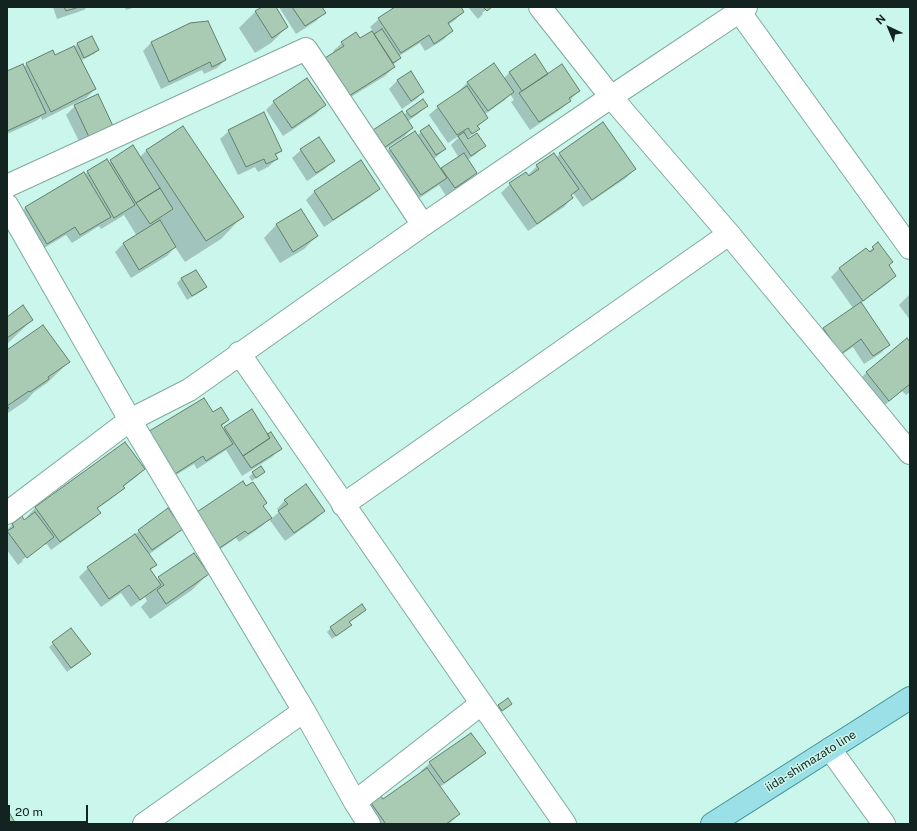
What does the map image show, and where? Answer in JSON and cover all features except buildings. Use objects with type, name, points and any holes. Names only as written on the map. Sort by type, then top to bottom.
[{"type":"main road","name":"iida-shimazato line","points":[[712,824],[910,698]]},
{"type":"street","points":[[540,7],[611,97],[908,446]]},
{"type":"street","points":[[7,513],[130,420],[188,390],[423,225],[741,9],[910,248]]},
{"type":"street","points":[[7,186],[306,49],[423,225]]},
{"type":"street","points":[[7,205],[130,420],[304,711],[369,824]]},
{"type":"street","points":[[343,504],[729,234]]},
{"type":"street","points":[[239,353],[565,824]]},
{"type":"street","points":[[355,802],[481,704]]},
{"type":"street","points":[[144,824],[304,711]]},
{"type":"street","points":[[830,749],[884,824]]}]
